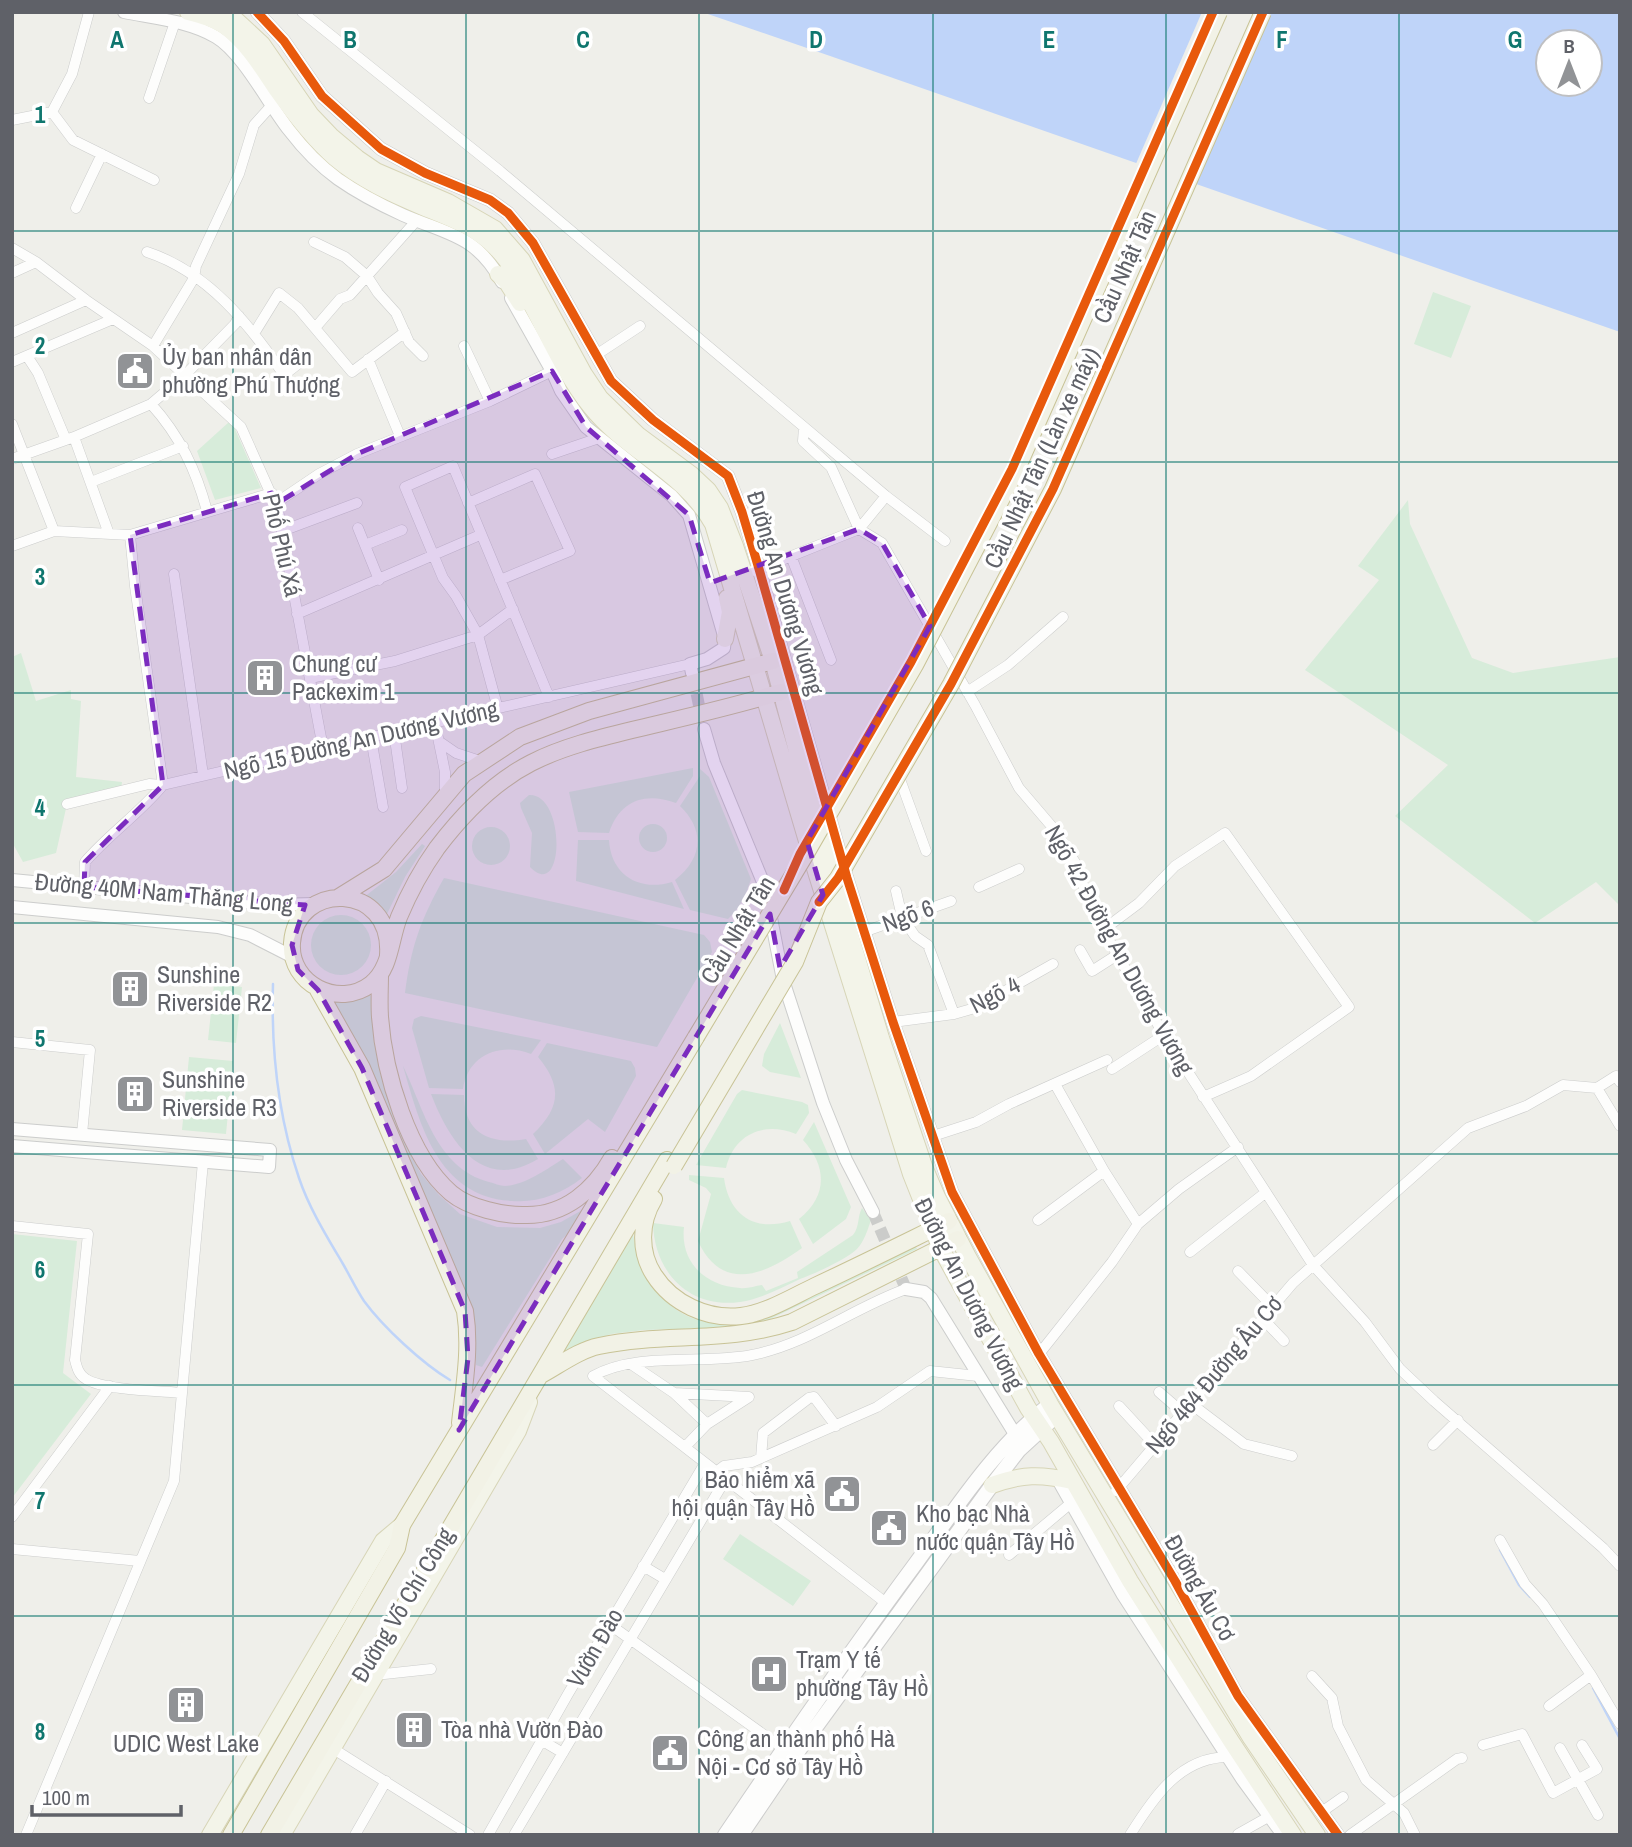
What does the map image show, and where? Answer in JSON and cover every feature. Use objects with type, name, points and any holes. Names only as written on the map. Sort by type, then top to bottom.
[{"type":"highway","name":"Cầu Nhật Tân (Làn xe máy)","points":[[784,890],[800,855],[911,662],[1012,469],[1213,12]]},
{"type":"highway","name":"Cầu Nhật Tân","points":[[632,1136],[667,1067],[696,1037],[915,665],[1016,471],[1219,12]]},
{"type":"highway","name":"Cầu Nhật Tân","points":[[819,902],[946,681],[1048,487],[1257,12]]},
{"type":"highway","name":"Cầu Nhật Tân (Làn xe máy)","points":[[819,902],[838,878],[951,684],[1053,489],[1263,12]]},
{"type":"highway","points":[[459,1430],[468,1358],[465,1311],[362,1068],[318,990],[298,970],[292,945],[298,922],[315,904],[339,897],[384,869],[464,775],[520,737],[589,712],[773,661]]},
{"type":"highway","points":[[318,990],[331,994],[354,993],[371,984],[380,974],[410,893],[438,847],[482,797],[531,763],[594,740],[781,692]]},
{"type":"highway","points":[[339,897],[361,902],[379,916],[388,934],[388,955]]},
{"type":"highway","points":[[819,902],[795,962],[671,1163],[649,1207],[642,1241],[653,1274],[669,1293],[701,1312],[742,1316],[760,1311],[949,1221]]},
{"type":"highway","points":[[380,974],[380,1015],[384,1048],[399,1105],[432,1173],[453,1195],[499,1214],[539,1215],[556,1210],[582,1196],[632,1136]]},
{"type":"highway","name":"Đường Võ Chí Công","points":[[231,1835],[397,1549],[402,1525],[632,1136]]},
{"type":"highway","name":"Đường Võ Chí Công","points":[[269,1835],[539,1376],[671,1163]]},
{"type":"highway","points":[[539,1376],[596,1346],[765,1331],[839,1300],[958,1238]]},
{"type":"main road","name":"Đường An Dương Vương","points":[[223,12],[234,18],[261,44],[311,115],[331,137],[376,171],[482,220],[509,243],[522,260],[584,374],[600,398],[638,435],[692,475],[708,490],[720,508],[773,661],[814,815],[881,1038],[925,1169],[958,1238],[1053,1410]]},
{"type":"main road","name":"Đường An Dương Vương","points":[[182,17],[215,21],[244,43],[301,122],[336,159],[379,188],[467,224],[485,237],[517,276],[578,390],[592,409],[622,439],[683,484],[705,508],[744,573],[754,666],[911,1174],[940,1247],[1037,1423]]},
{"type":"main road","points":[[498,274],[514,292],[537,331],[551,340]]},
{"type":"main road","points":[[725,639],[730,612],[726,597],[744,573]]},
{"type":"main road","name":"Đường Võ Chí Công","points":[[282,1835],[518,1431],[539,1376]]},
{"type":"main road","points":[[741,1835],[788,1753],[886,1603],[1015,1434],[1037,1423],[1053,1410]]},
{"type":"main road","name":"Đường Âu Cơ","points":[[1053,1410],[1113,1493],[1247,1731],[1317,1835]]},
{"type":"main road","points":[[1037,1423],[1065,1479],[1130,1581],[1230,1749],[1293,1835]]},
{"type":"main road","points":[[725,1835],[1037,1423]]},
{"type":"main road","points":[[992,1485],[1026,1475],[1065,1479]]},
{"type":"main road","name":"Đường Võ Chí Công","points":[[210,1835],[383,1541],[402,1525]]},
{"type":"main road","points":[[1230,1749],[1247,1731]]},
{"type":"street","points":[[52,112],[72,74],[89,12]]},
{"type":"street","name":"Đường An Dương Vương","points":[[124,12],[182,17],[218,38],[248,71],[288,130],[337,178],[366,197],[465,239],[480,251],[498,274],[572,410],[586,427],[672,496],[689,516],[725,639]]},
{"type":"street","name":"Đường An Dương Vương","points":[[257,12],[284,41],[322,96],[381,149],[425,173],[490,200],[508,213],[533,243],[611,381],[653,420],[728,476],[742,512],[744,573],[952,1192],[1039,1354]]},
{"type":"street","points":[[302,12],[500,171],[886,496],[945,541]]},
{"type":"street","points":[[149,98],[182,17]]},
{"type":"street","points":[[153,346],[194,278],[196,266],[239,174],[254,125],[272,105]]},
{"type":"street","points":[[12,120],[52,112]]},
{"type":"street","points":[[52,112],[73,139],[154,180]]},
{"type":"street","points":[[76,208],[102,154]]},
{"type":"street","points":[[315,328],[341,299],[350,295],[417,220]]},
{"type":"street","points":[[314,242],[345,257],[367,276],[396,313],[409,342],[423,356]]},
{"type":"street","name":"Phố Phú Xá","points":[[12,248],[36,262],[153,346],[241,427],[274,498],[323,748]]},
{"type":"street","points":[[147,252],[169,260],[209,286],[255,332],[284,375],[307,357]]},
{"type":"street","points":[[12,273],[36,262]]},
{"type":"street","points":[[255,332],[279,293],[298,308],[352,372],[405,332]]},
{"type":"street","points":[[12,333],[86,300]]},
{"type":"street","points":[[12,459],[71,438],[151,404],[185,375],[235,324],[239,316]]},
{"type":"street","points":[[12,362],[113,319]]},
{"type":"street","points":[[596,355],[640,326]]},
{"type":"street","points":[[464,346],[490,401]]},
{"type":"street","points":[[27,356],[71,438],[91,482],[109,534]]},
{"type":"street","points":[[368,359],[400,436]]},
{"type":"street","points":[[12,546],[54,531],[130,535],[207,511],[274,498],[400,436],[490,401],[552,371]]},
{"type":"street","points":[[151,404],[183,446],[199,480],[207,511]]},
{"type":"street","points":[[12,424],[54,531]]},
{"type":"street","points":[[804,427],[803,441],[831,467],[859,529]]},
{"type":"street","points":[[552,454],[599,438]]},
{"type":"street","points":[[91,482],[183,446]]},
{"type":"street","points":[[498,709],[478,635],[443,578],[405,487],[453,467],[550,697]]},
{"type":"street","points":[[468,503],[535,474],[570,551],[500,580]]},
{"type":"street","points":[[744,573],[859,529],[886,496]]},
{"type":"street","points":[[282,531],[357,503]]},
{"type":"street","points":[[358,528],[380,580]]},
{"type":"street","name":"Ngõ 42 Đường An Dương Vương","points":[[859,529],[882,543],[1019,788],[1054,829],[1076,864],[1103,930],[1164,1035],[1313,1265],[1365,1322],[1400,1369],[1620,1566]]},
{"type":"street","points":[[365,545],[402,530]]},
{"type":"street","points":[[84,887],[85,862],[120,826],[149,802],[163,785],[130,535]]},
{"type":"street","points":[[297,614],[480,536]]},
{"type":"street","points":[[791,556],[831,660]]},
{"type":"street","points":[[174,574],[203,775]]},
{"type":"street","points":[[310,678],[395,661],[478,635],[513,609]]},
{"type":"street","points":[[967,692],[1008,666],[1063,617]]},
{"type":"street","points":[[691,668],[724,648],[725,639]]},
{"type":"street","name":"Ngõ 15 Đường An Dương Vương","points":[[67,804],[691,668]]},
{"type":"street","points":[[845,869],[901,782],[957,677]]},
{"type":"street","points":[[435,723],[445,772],[444,798]]},
{"type":"street","points":[[704,729],[714,763],[765,887],[782,980],[823,1103],[846,1160],[873,1212]]},
{"type":"street","points":[[394,732],[402,788]]},
{"type":"street","points":[[371,737],[383,807]]},
{"type":"street","points":[[440,741],[456,753],[484,762]]},
{"type":"street","points":[[901,782],[926,851]]},
{"type":"street","points":[[1103,930],[1133,908],[1175,866],[1226,833],[1349,1007],[1251,1076],[1203,1097]]},
{"type":"street","points":[[979,887],[1019,869]]},
{"type":"street","name":"Đường 40M Nam Thăng Long","points":[[12,880],[274,905],[315,904]]},
{"type":"street","points":[[897,891],[902,917],[915,936],[928,945],[954,1014]]},
{"type":"street","name":"Ngõ 6","points":[[866,931],[951,901]]},
{"type":"street","name":"Đường 40M Nam Thăng Long","points":[[12,907],[218,927],[260,940],[293,957]]},
{"type":"street","points":[[1080,950],[1093,971],[1117,955]]},
{"type":"street","name":"Ngõ 4","points":[[893,1022],[954,1014],[975,1008],[1053,964]]},
{"type":"street","points":[[933,1136],[976,1122],[1055,1084],[1110,1065],[1164,1035]]},
{"type":"street","points":[[12,1042],[90,1050],[82,1134]]},
{"type":"street","name":"Ngõ 464 Đường Âu Cơ","points":[[1113,1493],[1293,1283],[1468,1128],[1526,1106],[1563,1085],[1597,1088],[1616,1076],[1620,1082]]},
{"type":"street","points":[[1055,1084],[1104,1171],[1138,1224]]},
{"type":"street","points":[[1597,1088],[1620,1126]]},
{"type":"street","points":[[12,1129],[270,1150],[269,1167],[12,1146]]},
{"type":"street","points":[[1039,1354],[1112,1262],[1138,1224],[1179,1189],[1238,1147]]},
{"type":"street","points":[[26,1835],[174,1481],[204,1162]]},
{"type":"street","points":[[1038,1220],[1104,1171]]},
{"type":"street","points":[[1189,1252],[1265,1193]]},
{"type":"street","points":[[12,1226],[88,1234],[75,1360],[78,1371],[84,1378],[110,1386],[182,1393]]},
{"type":"street","points":[[1238,1271],[1273,1307]]},
{"type":"street","points":[[886,1603],[593,1376],[604,1370],[631,1364],[752,1356],[797,1342],[906,1289]]},
{"type":"street","name":"Đường An Dương Vương","points":[[906,1289],[924,1292],[931,1298],[1015,1434]]},
{"type":"street","points":[[1263,1319],[1284,1342]]},
{"type":"street","name":"Đường Âu Cơ","points":[[1039,1354],[1113,1493],[1175,1580],[1238,1696],[1338,1835]]},
{"type":"street","points":[[631,1364],[674,1393],[707,1424]]},
{"type":"street","points":[[716,1472],[724,1466],[761,1458],[877,1407],[930,1371],[978,1376]]},
{"type":"street","points":[[12,1517],[110,1386]]},
{"type":"street","points":[[1159,1392],[1182,1412]]},
{"type":"street","points":[[674,1393],[749,1397],[707,1424],[685,1447]]},
{"type":"street","points":[[761,1458],[763,1433],[809,1398],[814,1397],[836,1426]]},
{"type":"street","points":[[1190,1403],[1244,1444],[1292,1456]]},
{"type":"street","points":[[1119,1406],[1154,1445]]},
{"type":"street","points":[[1433,1445],[1458,1420]]},
{"type":"street","name":"Vườn Đào","points":[[488,1835],[705,1463]]},
{"type":"street","points":[[1065,1479],[1071,1503],[1123,1595],[1230,1749],[1283,1835]]},
{"type":"street","name":"Vườn Đào","points":[[514,1835],[725,1480]]},
{"type":"street","points":[[1009,1555],[1071,1503]]},
{"type":"street","points":[[1500,1540],[1525,1584],[1544,1604],[1620,1724]]},
{"type":"street","points":[[12,1549],[140,1561]]},
{"type":"street","points":[[643,1566],[665,1579]]},
{"type":"street","points":[[609,1624],[788,1753]]},
{"type":"street","points":[[376,1675],[431,1670]]},
{"type":"street","points":[[1549,1706],[1591,1675]]},
{"type":"street","points":[[1312,1676],[1332,1698],[1338,1726],[1366,1780],[1404,1813],[1415,1835]]},
{"type":"street","points":[[1483,1745],[1522,1734],[1553,1793],[1597,1769],[1583,1745]]},
{"type":"street","points":[[541,1740],[563,1753]]},
{"type":"street","points":[[332,1748],[470,1835]]},
{"type":"street","points":[[1560,1748],[1598,1815]]},
{"type":"street","points":[[1130,1835],[1158,1793],[1169,1782],[1180,1773],[1230,1749]]},
{"type":"street","points":[[1350,1835],[1462,1758]]},
{"type":"street","points":[[355,1835],[386,1781]]},
{"type":"street","points":[[1323,1811],[1343,1797]]},
{"type":"street","points":[[1238,1834],[1270,1816]]},
{"type":"highlighted area","points":[[552,371],[586,427],[689,515],[710,583],[859,529],[882,543],[930,626],[807,841],[823,895],[819,902],[780,968],[770,914],[459,1430],[468,1358],[465,1311],[362,1068],[318,990],[298,970],[292,945],[305,905],[84,887],[85,862],[163,785],[130,535],[272,493],[276,504],[357,454]]},
{"type":"green space","points":[[1433,292],[1471,306],[1451,358],[1414,344]]},
{"type":"green space","points":[[229,422],[234,427],[261,488],[215,500],[197,451]]},
{"type":"green space","points":[[1408,500],[1410,524],[1472,658],[1513,673],[1620,657],[1620,906],[1596,882],[1535,923],[1395,816],[1448,765],[1305,670],[1379,580],[1358,566]]},
{"type":"green space","points":[[21,653],[36,701],[71,690],[71,699],[81,701],[76,777],[122,782],[121,791],[67,804],[56,853],[23,862],[12,842],[12,657]]},
{"type":"green space","points":[[693,768],[693,776],[676,803],[654,798],[644,799],[627,806],[609,833],[578,832],[569,792]]},
{"type":"green space","points":[[700,769],[709,777],[751,879],[742,901],[728,919],[690,910],[675,880],[691,863],[695,853],[697,834],[688,815],[680,806],[700,776]]},
{"type":"green space","points":[[529,795],[541,799],[550,810],[555,826],[555,860],[550,871],[542,874],[530,867],[532,833],[520,803]]},
{"type":"green space","points":[[653,824],[663,828],[667,838],[663,848],[653,852],[643,848],[639,838],[643,828]]},
{"type":"green space","points":[[491,827],[505,832],[510,846],[505,860],[491,865],[477,860],[472,846],[477,832]]},
{"type":"green space","points":[[578,840],[609,840],[615,863],[621,871],[629,878],[649,885],[672,882],[684,909],[576,881]]},
{"type":"green space","points":[[422,844],[425,846],[405,877],[385,918],[363,898],[396,872]]},
{"type":"green space","points":[[444,878],[704,935],[710,942],[712,952],[657,1047],[405,993],[418,933]]},
{"type":"green space","points":[[335,915],[347,915],[366,928],[371,945],[369,957],[358,970],[347,975],[335,975],[316,962],[311,951],[311,939],[324,920]]},
{"type":"green space","points":[[214,984],[242,987],[236,1043],[208,1040]]},
{"type":"green space","points":[[369,984],[381,1068],[406,1145],[421,1174],[439,1195],[460,1214],[497,1227],[540,1228],[561,1222],[584,1209],[578,1224],[562,1239],[482,1367],[476,1365],[476,1332],[472,1308],[368,1072],[333,1000]]},
{"type":"green space","points":[[421,1016],[541,1040],[531,1054],[508,1050],[487,1054],[471,1068],[463,1089],[429,1088],[412,1028],[414,1019]]},
{"type":"green space","points":[[780,1023],[801,1078],[770,1072],[762,1066],[764,1054]]},
{"type":"green space","points":[[547,1043],[631,1061],[636,1076],[605,1132],[588,1119],[545,1154],[533,1134],[549,1115],[555,1097],[552,1078],[538,1057]]},
{"type":"green space","points":[[189,1057],[233,1061],[226,1134],[182,1130]]},
{"type":"green space","points":[[403,1066],[434,1135],[456,1164],[471,1175],[501,1186],[513,1185],[536,1176],[563,1159],[582,1178],[549,1196],[522,1201],[487,1196],[466,1187],[449,1172],[425,1134]]},
{"type":"green space","points":[[742,1090],[802,1102],[808,1105],[809,1113],[796,1134],[773,1129],[752,1133],[736,1147],[726,1168],[696,1165],[737,1094]]},
{"type":"green space","points":[[431,1094],[464,1095],[465,1108],[474,1128],[491,1138],[526,1139],[538,1159],[518,1168],[500,1170],[484,1166],[470,1157],[458,1144],[447,1129]]},
{"type":"green space","points":[[814,1122],[851,1207],[846,1219],[813,1244],[799,1219],[815,1201],[821,1181],[817,1160],[803,1140]]},
{"type":"green space","points":[[689,1175],[724,1178],[731,1202],[745,1218],[765,1224],[790,1221],[802,1248],[774,1266],[759,1271],[745,1274],[719,1268],[698,1241],[711,1194],[706,1188],[689,1180]]},
{"type":"green space","points":[[862,1208],[871,1220],[862,1243],[852,1253],[771,1293],[740,1302],[721,1303],[705,1299],[690,1293],[677,1283],[660,1257],[653,1223],[684,1227],[686,1251],[697,1270],[706,1277],[727,1286],[743,1288],[762,1285],[766,1291],[798,1278],[797,1272],[853,1235]]},
{"type":"green space","points":[[632,1222],[639,1257],[655,1289],[667,1303],[682,1313],[698,1320],[717,1323],[733,1319],[915,1245],[917,1249],[768,1320],[722,1328],[644,1330],[611,1334],[561,1356]]},
{"type":"green space","points":[[12,1234],[77,1241],[63,1373],[91,1394],[12,1498]]},
{"type":"green space","points":[[740,1534],[811,1581],[793,1606],[723,1559]]},
{"type":"water","points":[[702,12],[1620,12],[1620,332],[833,57]]},
{"type":"pier","points":[[1202,12],[1255,12],[1182,183],[1135,166]]},
{"type":"waterway","points":[[273,984],[273,1033],[281,1107],[292,1155],[308,1200],[364,1301],[392,1333],[450,1380]]},
{"type":"waterway","points":[[1500,1550],[1519,1585],[1530,1597]]},
{"type":"waterway","points":[[1593,1688],[1620,1739]]},
{"type":"tunnel","points":[[693,676],[702,720]]},
{"type":"tunnel","points":[[873,1212],[906,1289]]},
{"type":"cycle path","points":[[257,12],[284,41],[322,96],[381,149],[425,173],[490,200],[508,213],[533,243],[611,381],[653,420],[728,476],[759,569],[847,878],[952,1192],[1039,1354],[1175,1581],[1238,1696],[1338,1835]]},
{"type":"cycle path","points":[[784,890],[800,854],[911,662],[1012,469],[1213,12]]},
{"type":"cycle path","points":[[819,902],[838,878],[951,684],[1053,489],[1263,12]]},
{"type":"place","name":"Ủy ban nhân dân phường Phú Thượng","points":[[135,371]]},
{"type":"place","name":"Chung cư Packexim 1","points":[[265,678]]},
{"type":"place","name":"Sunshine Riverside R2","points":[[130,989]]},
{"type":"place","name":"Sunshine Riverside R3","points":[[135,1094]]},
{"type":"place","name":"Bảo hiểm xã hội quận Tây Hồ","points":[[842,1494]]},
{"type":"place","name":"Kho bạc Nhà nước quận Tây Hồ","points":[[889,1528]]},
{"type":"place","name":"Trạm Y tế phường Tây Hồ","points":[[769,1674]]},
{"type":"place","name":"UDIC West Lake","points":[[186,1705]]},
{"type":"place","name":"Tòa nhà Vườn Đào","points":[[414,1730]]},
{"type":"place","name":"Công an thành phố Hà Nội - Cơ sở Tây Hồ","points":[[670,1753]]}]
